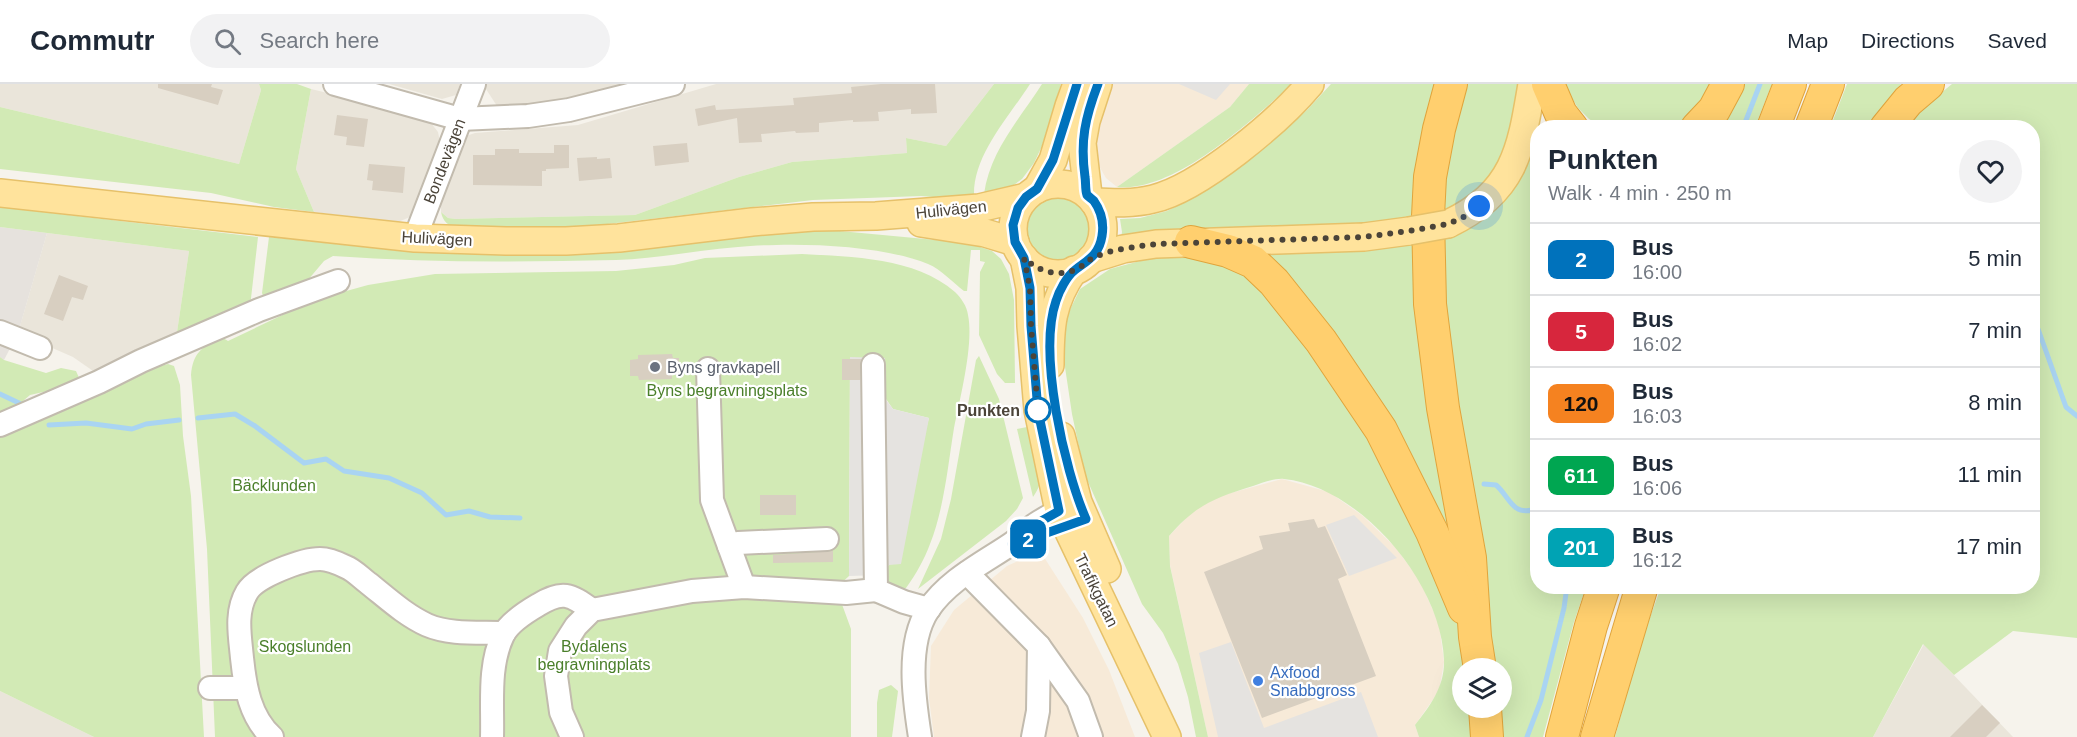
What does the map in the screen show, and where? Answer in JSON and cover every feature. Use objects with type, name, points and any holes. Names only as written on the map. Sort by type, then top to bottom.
[{"type":"highway","points":[[1451,84],[1430,177],[1428,216],[1430,304],[1443,408],[1470,558],[1478,658]]},
{"type":"highway","points":[[1548,84],[1566,120]]},
{"type":"highway","points":[[1705,120],[1714,110],[1728,84]]},
{"type":"highway","points":[[1776,120],[1790,84]]},
{"type":"highway","points":[[1814,120],[1828,84]]},
{"type":"highway","points":[[1893,120],[1918,90]]},
{"type":"highway","points":[[1191,242],[1228,251],[1253,262],[1274,282],[1321,341],[1381,430],[1402,469],[1450,572],[1475,637]]},
{"type":"highway","points":[[1562,737],[1601,594]]},
{"type":"highway","points":[[1597,737],[1640,594]]},
{"type":"highway","points":[[1486,718],[1487,737]]},
{"type":"main road","points":[[1077,84],[1053,160],[1014,216],[1013,225],[1019,250],[1040,270],[1055,273],[1123,249],[1156,244],[1364,237],[1448,224],[1466,216],[1479,206],[1510,172],[1519,152],[1532,84]]},
{"type":"main road","points":[[1091,198],[1082,143],[1086,121],[1098,84]]},
{"type":"main road","points":[[1091,198],[1133,204],[1155,199],[1178,189],[1211,170],[1251,140],[1293,105],[1310,84]]},
{"type":"main road","points":[[1031,193],[1060,184],[1081,190],[1091,198],[1099,211],[1102,227],[1099,247],[1083,264]]},
{"type":"main road","name":"Hulivägen","points":[[0,193],[415,238],[566,241],[619,238],[813,217],[876,216],[979,208],[1031,193]]},
{"type":"main road","name":"Hulivägen","points":[[876,216],[985,233],[1019,250]]},
{"type":"main road","name":"Trafikgatan","points":[[1019,250],[1030,288],[1038,411],[1072,514],[1167,737]]},
{"type":"main road","name":"Trafikgatan","points":[[1083,264],[1063,286],[1056,301],[1050,329],[1050,366],[1072,514],[1094,543],[1169,703],[1177,737]]},
{"type":"street","points":[[335,84],[460,119],[500,119],[569,110],[672,84]]},
{"type":"street","name":"Bondevägen","points":[[415,238],[474,84]]},
{"type":"street","points":[[0,425],[259,310],[338,281]]},
{"type":"street","points":[[0,332],[40,348]]},
{"type":"street","points":[[873,365],[876,590]]},
{"type":"street","points":[[708,369],[711,493],[744,587]]},
{"type":"street","points":[[920,737],[914,663],[921,624],[929,609],[944,592],[967,573],[992,554],[1012,544],[1036,524],[1072,514]]},
{"type":"street","points":[[729,546],[738,543],[827,539]]},
{"type":"street","points":[[272,737],[267,733],[251,705],[245,688],[239,621],[242,603],[248,590],[259,580],[305,561],[321,559],[349,568],[405,612],[429,626],[450,631],[504,633]]},
{"type":"street","points":[[967,573],[1039,646],[1078,701],[1091,737]]},
{"type":"street","points":[[572,737],[561,712],[556,676],[560,651],[576,626],[592,610],[692,591],[744,587],[846,593],[876,590],[904,602],[929,609]]},
{"type":"street","points":[[492,737],[493,676],[496,654],[504,633],[526,612],[552,596],[564,595],[577,599],[592,610]]},
{"type":"street","points":[[1033,737],[1038,711],[1039,646]]},
{"type":"street","points":[[210,688],[245,688]]},
{"type":"shaded area","points":[[0,84],[259,84],[261,90],[239,164],[0,107]]},
{"type":"shaded area","points":[[389,84],[460,84],[456,95],[442,99]]},
{"type":"shaded area","points":[[485,84],[632,84],[579,100],[520,109],[497,106],[484,86]]},
{"type":"shaded area","points":[[716,84],[994,84],[946,146],[906,138],[907,153],[792,162],[739,177],[635,215],[456,219],[448,218],[441,212],[441,203],[461,143],[466,136],[475,133],[578,125]]},
{"type":"shaded area","points":[[1108,84],[1249,84],[1230,107],[1117,187],[1106,178],[1094,157],[1093,131]]},
{"type":"shaded area","points":[[1179,84],[1230,84],[1216,100]]},
{"type":"shaded area","points":[[311,89],[414,114],[431,123],[438,132],[440,142],[410,217],[398,222],[314,212],[296,169]]},
{"type":"shaded area","points":[[0,227],[47,233],[18,333],[4,360],[0,357]]},
{"type":"shaded area","points":[[47,233],[189,251],[176,339],[96,373],[73,357],[18,333]]},
{"type":"shaded area","points":[[850,357],[885,358],[886,400],[893,409],[929,418],[901,564],[889,565],[882,575],[849,576]]},
{"type":"shaded area","points":[[1282,479],[1329,492],[1363,516],[1396,548],[1420,581],[1439,624],[1444,662],[1439,691],[1415,725],[1419,737],[1208,737],[1170,565],[1169,536],[1193,511],[1216,497]]},
{"type":"shaded area","points":[[1354,515],[1397,558],[1349,576],[1326,525]]},
{"type":"shaded area","points":[[1040,551],[1083,618],[1109,670],[1135,737],[934,737],[929,698],[931,646],[954,610],[1007,566]]},
{"type":"shaded area","points":[[1231,642],[1264,728],[1361,692],[1378,737],[1218,737],[1199,653]]},
{"type":"shaded area","points":[[1924,644],[2013,737],[1873,737]]},
{"type":"shaded area","points":[[0,691],[94,737],[0,737]]},
{"type":"green space","points":[[259,84],[297,84],[311,89],[296,169],[314,212],[274,207],[211,193],[0,169],[0,107],[239,164],[261,90]]},
{"type":"green space","points":[[994,84],[1030,84],[986,150],[976,179],[974,194],[984,194],[987,178],[999,150],[1042,84],[1061,84],[1042,146],[1034,163],[1022,179],[1004,192],[970,200],[921,196],[813,200],[556,230],[457,229],[446,223],[441,212],[448,218],[456,219],[635,215],[739,177],[792,162],[907,153],[906,138],[946,146]]},
{"type":"green space","points":[[1249,84],[1292,84],[1234,134],[1187,167],[1163,179],[1139,186],[1117,187],[1230,107]]},
{"type":"green space","points":[[1331,84],[1440,84],[1417,218],[1367,225],[1120,243],[1122,232],[1120,219],[1140,218],[1167,211],[1189,200],[1263,149],[1308,109]]},
{"type":"green space","points":[[1461,84],[1519,84],[1506,156],[1481,192],[1439,213]]},
{"type":"green space","points":[[1563,84],[1714,84],[1683,120],[1591,120],[1578,108]]},
{"type":"green space","points":[[1738,84],[1772,84],[1758,120],[1713,120]]},
{"type":"green space","points":[[1847,84],[1901,84],[1878,120],[1833,120]]},
{"type":"green space","points":[[1952,84],[2077,84],[2077,638],[2013,631],[1954,675],[1923,644],[1873,737],[1615,737],[1641,642],[1658,594],[2040,594],[2040,120],[1912,120],[1919,111]]},
{"type":"green space","points":[[1530,158],[1530,594],[1584,594],[1543,737],[1500,737],[1499,718],[1512,718],[1512,658],[1493,658],[1445,317],[1439,239],[1475,226],[1503,203]]},
{"type":"green space","points":[[1053,197],[1065,197],[1082,206],[1089,217],[1091,229],[1089,241],[1082,252],[1065,261],[1053,261],[1041,256],[1032,247],[1027,235],[1027,223],[1032,211],[1041,202]]},
{"type":"green space","points":[[0,207],[258,237],[250,307],[176,339],[189,251],[0,227]]},
{"type":"green space","points":[[805,231],[840,231],[968,243],[992,251],[1001,259],[1009,274],[1014,300],[1015,383],[1005,383],[997,374],[979,335],[980,272],[985,262],[980,261],[980,250],[971,250],[967,291],[933,266],[908,257],[834,246],[759,245],[616,260],[404,260],[333,256],[324,261],[302,287],[264,298],[262,293],[269,237],[401,251],[526,254]]},
{"type":"green space","points":[[1418,243],[1461,568],[1265,254]]},
{"type":"green space","points":[[802,254],[862,258],[902,265],[939,280],[955,292],[963,302],[968,315],[969,341],[966,371],[939,516],[922,561],[906,588],[901,590],[885,580],[882,575],[889,565],[929,418],[893,409],[886,399],[884,384],[850,357],[849,576],[836,588],[851,629],[851,737],[215,737],[207,549],[191,375],[196,356],[203,348],[220,336],[228,341],[314,300],[368,285],[435,274],[616,271],[674,265],[705,258]]},
{"type":"green space","points":[[1191,256],[1245,271],[1343,388],[1438,569],[1463,636],[1468,658],[1452,658],[1452,718],[1476,718],[1477,737],[1419,737],[1415,725],[1439,687],[1444,660],[1440,631],[1429,601],[1413,571],[1392,544],[1368,520],[1341,500],[1313,486],[1280,479],[1239,490],[1206,504],[1188,517],[1169,536],[1170,566],[1208,737],[1196,737],[1188,697],[1178,664],[1163,633],[1142,604],[1085,475],[1072,414],[1062,347],[1066,318],[1080,289],[1110,269],[1155,257]]},
{"type":"green space","points":[[979,356],[999,399],[1023,498],[1006,521],[918,589],[941,539],[951,499],[976,360]]},
{"type":"green space","points":[[0,357],[46,373],[61,368],[76,371],[80,380],[70,386],[30,395],[16,407],[0,412]]},
{"type":"green space","points":[[168,364],[174,366],[180,385],[183,436],[191,496],[204,737],[94,737],[0,691],[0,432],[153,368]]},
{"type":"green space","points":[[1027,427],[1041,472],[1038,489],[1033,497],[1017,429]]},
{"type":"green space","points":[[891,685],[898,691],[892,737],[877,737],[879,690]]},
{"type":"building","points":[[158,84],[212,84],[211,87],[223,90],[218,105],[158,88]]},
{"type":"building","points":[[881,84],[935,84],[937,113],[911,114],[911,109],[878,112],[879,121],[853,122],[853,120],[819,123],[819,132],[796,133],[795,131],[761,134],[762,142],[739,143],[737,118],[698,126],[695,109],[715,105],[716,110],[794,105],[793,98],[852,93],[851,87]]},
{"type":"building","points":[[337,115],[368,119],[364,147],[346,145],[347,137],[334,135]]},
{"type":"building","points":[[687,143],[689,162],[655,166],[653,146]]},
{"type":"building","points":[[554,145],[569,145],[569,168],[542,171],[542,186],[473,185],[473,155],[495,155],[495,149],[519,149],[519,153],[554,153]]},
{"type":"building","points":[[597,157],[597,159],[610,158],[612,178],[579,181],[577,158]]},
{"type":"building","points":[[369,164],[405,167],[403,193],[372,190],[373,181],[367,180]]},
{"type":"building","points":[[59,275],[88,286],[83,300],[72,297],[63,321],[44,314]]},
{"type":"building","name":"Byns gravkapell","points":[[672,354],[673,358],[679,358],[679,375],[672,375],[672,379],[639,380],[638,376],[630,376],[630,360],[638,359],[638,355]]},
{"type":"building","points":[[842,359],[861,359],[860,380],[842,380]]},
{"type":"building","points":[[760,495],[796,495],[796,515],[760,515]]},
{"type":"building","points":[[1314,519],[1318,528],[1325,526],[1347,575],[1338,579],[1376,676],[1262,718],[1204,572],[1263,549],[1259,536],[1290,531],[1288,523]]},
{"type":"building","points":[[833,551],[833,562],[773,563],[773,555]]},
{"type":"building","points":[[1982,705],[2000,723],[1986,737],[1950,737]]},
{"type":"waterway","points":[[1746,120],[1760,84]]},
{"type":"waterway","points":[[2040,335],[2066,407],[2077,416]]},
{"type":"waterway","points":[[0,394],[19,403]]},
{"type":"waterway","points":[[198,418],[235,414],[304,463],[326,459],[344,471],[389,478],[422,493],[446,515],[469,511],[490,517],[520,518]]},
{"type":"waterway","points":[[49,425],[86,423],[132,429],[146,424],[179,420]]},
{"type":"waterway","points":[[1484,484],[1496,485],[1515,507],[1520,510],[1530,510]]},
{"type":"waterway","points":[[1527,737],[1541,700],[1566,594]]},
{"type":"bus line","name":"2","points":[[1077,84],[1053,160],[1037,189],[1026,197],[1014,216],[1013,234],[1018,250],[1024,258],[1030,288],[1038,411],[1059,511],[1036,524],[1012,544],[1086,519],[1078,502],[1062,441],[1050,366],[1050,329],[1056,301],[1063,286],[1074,270],[1091,259],[1102,237],[1099,211],[1088,195],[1082,143],[1086,121],[1098,84]]},
{"type":"place","name":"Byns gravkapell","points":[[655,367]]},
{"type":"place","name":"Punkten","points":[[1038,410]]},
{"type":"place","name":"Axfood Snabbgross","points":[[1258,681]]},
{"type":"route","points":[[1038,410],[1030,288],[1024,258],[1040,270],[1067,273],[1081,267],[1091,259],[1123,249],[1191,242],[1364,237],[1448,224],[1466,216],[1479,206]]},
{"type":"park label","name":"Byns begravningsplats","points":[[727,390]]},
{"type":"park label","name":"Bäcklunden","points":[[274,485]]},
{"type":"park label","name":"Skogslunden","points":[[305,646]]},
{"type":"park label","name":"Bydalens begravningplats","points":[[594,655]]}]
